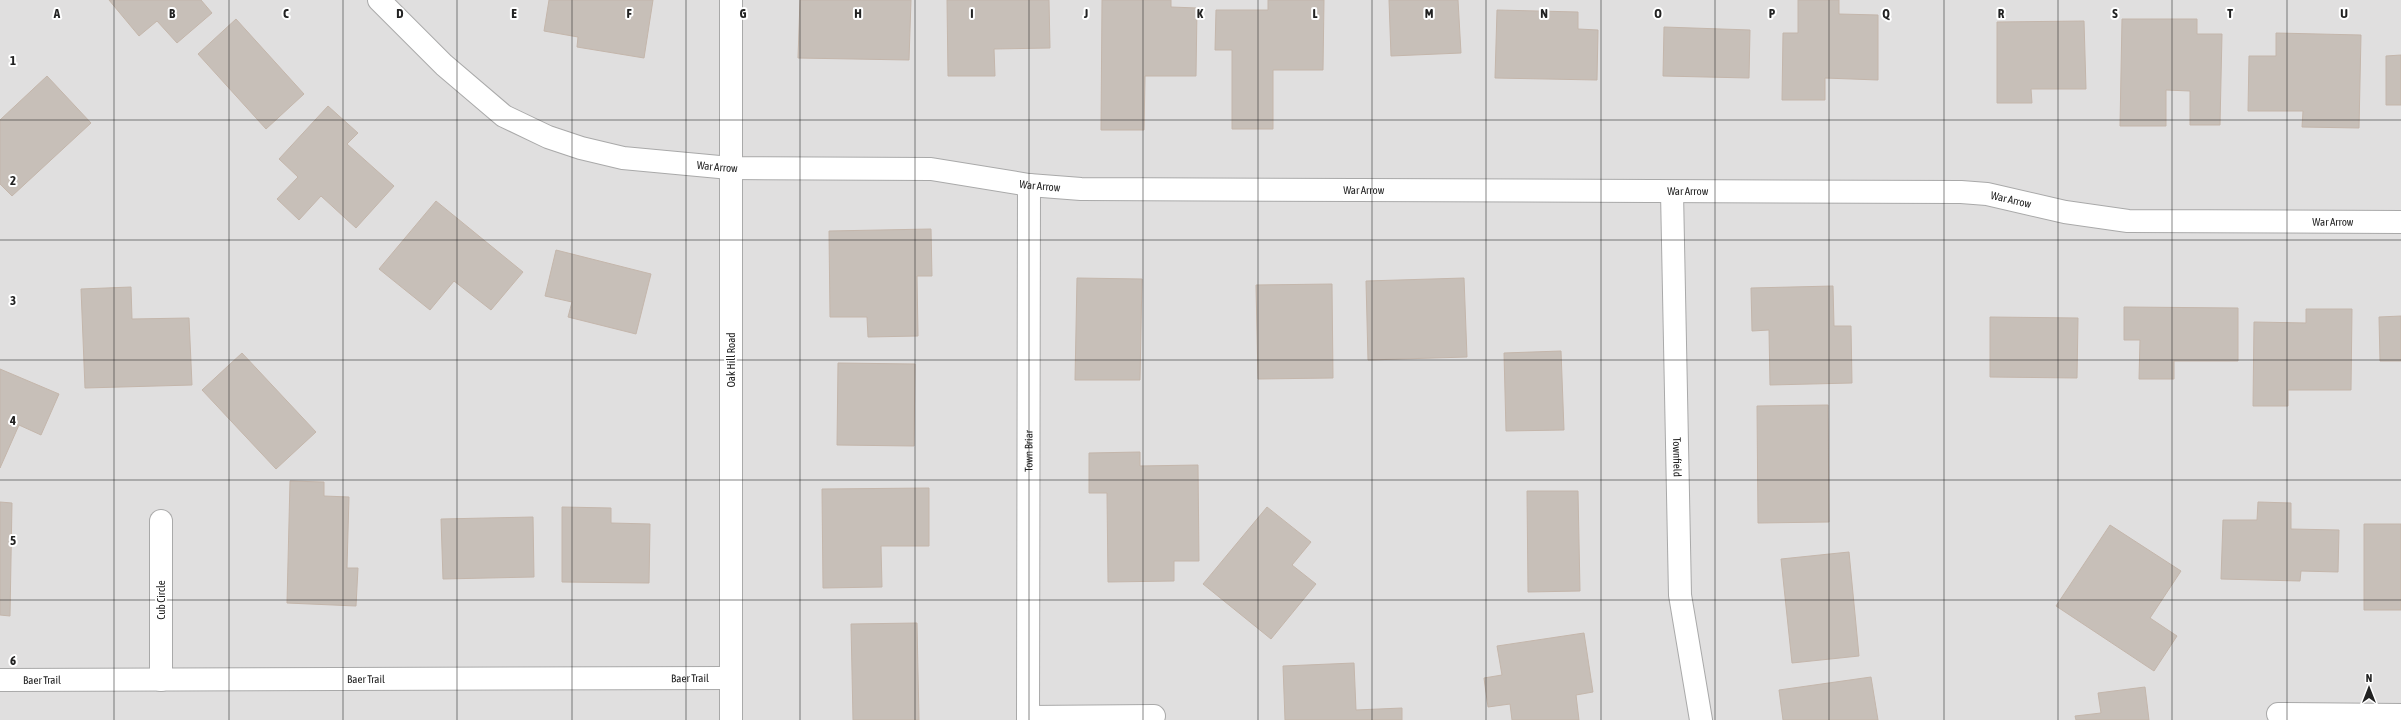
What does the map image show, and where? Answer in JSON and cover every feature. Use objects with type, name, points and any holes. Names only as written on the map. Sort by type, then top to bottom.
[{"type":"street","name":"War Arrow","points":[[379,0],[444,65],[504,116],[542,134],[581,148],[623,158],[730,168],[931,169],[1029,185],[1089,190],[1961,192],[1987,194],[2065,212],[2128,221],[2401,222]]},
{"type":"street","name":"Oak Hill Road","points":[[731,0],[731,720]]},
{"type":"street","name":"Town Briar","points":[[1029,185],[1028,719],[1154,716]]},
{"type":"street","name":"Townfield","points":[[1672,192],[1680,595],[1701,720]]},
{"type":"street","name":"Cub Circle","points":[[161,521],[161,680]]},
{"type":"street","name":"Baer Trail","points":[[0,680],[731,678]]},
{"type":"street","points":[[2278,714],[2401,715]]},
{"type":"shaded area","points":[[0,0],[2401,0],[2401,720],[0,720]]},
{"type":"building","points":[[109,0],[201,0],[212,13],[177,43],[157,21],[139,36]]},
{"type":"building","points":[[549,0],[653,0],[644,58],[577,47],[578,37],[544,31]]},
{"type":"building","points":[[800,0],[911,0],[909,60],[798,58]]},
{"type":"building","points":[[947,0],[1049,0],[1050,48],[994,49],[995,76],[948,76]]},
{"type":"building","points":[[1102,0],[1171,0],[1171,7],[1197,8],[1196,76],[1145,76],[1144,130],[1101,130]]},
{"type":"building","points":[[1268,0],[1324,0],[1323,70],[1273,70],[1273,129],[1232,129],[1232,50],[1215,50],[1216,10],[1268,10]]},
{"type":"building","points":[[1389,0],[1458,0],[1461,53],[1391,56]]},
{"type":"building","points":[[1798,0],[1839,0],[1839,14],[1878,15],[1878,80],[1825,78],[1825,100],[1782,100],[1783,33],[1798,33]]},
{"type":"building","points":[[1497,10],[1578,12],[1578,29],[1598,30],[1597,80],[1495,78]]},
{"type":"building","points":[[236,19],[304,94],[266,129],[198,54]]},
{"type":"building","points":[[2122,19],[2197,19],[2197,34],[2222,34],[2220,125],[2190,125],[2190,91],[2166,90],[2166,126],[2120,126]]},
{"type":"building","points":[[2084,21],[2086,89],[2031,89],[2032,103],[1997,103],[1997,22]]},
{"type":"building","points":[[1664,27],[1750,30],[1749,78],[1663,76]]},
{"type":"building","points":[[2276,33],[2361,35],[2359,128],[2302,127],[2303,111],[2248,111],[2249,56],[2276,56]]},
{"type":"building","points":[[2401,55],[2401,105],[2386,105],[2386,56]]},
{"type":"building","points":[[47,76],[91,123],[12,196],[0,184],[0,120]]},
{"type":"building","points":[[328,106],[358,133],[347,144],[394,186],[356,228],[321,196],[299,220],[277,199],[298,177],[279,159]]},
{"type":"building","points":[[436,201],[523,272],[491,310],[454,281],[430,310],[379,269]]},
{"type":"building","points":[[931,229],[932,276],[917,276],[918,336],[868,337],[867,317],[830,317],[829,231]]},
{"type":"building","points":[[556,250],[651,274],[636,334],[568,317],[572,302],[545,296]]},
{"type":"building","points":[[1077,278],[1142,279],[1140,380],[1075,380]]},
{"type":"building","points":[[1464,278],[1467,357],[1368,360],[1366,281]]},
{"type":"building","points":[[1332,284],[1333,378],[1258,379],[1256,285]]},
{"type":"building","points":[[1833,286],[1834,326],[1851,326],[1852,383],[1770,385],[1769,330],[1752,331],[1751,288]]},
{"type":"building","points":[[131,287],[132,319],[189,318],[192,385],[85,388],[81,289]]},
{"type":"building","points":[[2124,307],[2238,308],[2238,361],[2174,361],[2174,379],[2139,379],[2140,340],[2124,340]]},
{"type":"building","points":[[2306,309],[2352,309],[2351,390],[2288,390],[2288,406],[2253,406],[2254,322],[2306,323]]},
{"type":"building","points":[[2401,316],[2401,361],[2380,361],[2379,317]]},
{"type":"building","points":[[1990,317],[2078,318],[2077,378],[1990,377]]},
{"type":"building","points":[[1561,351],[1564,430],[1506,431],[1504,353]]},
{"type":"building","points":[[242,353],[316,432],[276,469],[202,390]]},
{"type":"building","points":[[838,363],[915,364],[914,446],[837,445]]},
{"type":"building","points":[[0,369],[59,394],[41,435],[19,425],[0,468]]},
{"type":"building","points":[[1828,405],[1829,522],[1758,523],[1757,406]]},
{"type":"building","points":[[1140,452],[1140,466],[1198,465],[1199,561],[1174,561],[1174,581],[1108,582],[1107,493],[1089,493],[1089,453]]},
{"type":"building","points":[[290,481],[324,482],[324,496],[349,497],[347,568],[358,568],[356,606],[287,603]]},
{"type":"building","points":[[929,488],[929,546],[881,546],[882,587],[823,588],[822,489]]},
{"type":"building","points":[[1527,491],[1578,491],[1580,591],[1528,592]]},
{"type":"building","points":[[0,502],[12,503],[10,616],[0,615]]},
{"type":"building","points":[[2258,502],[2291,503],[2291,529],[2339,530],[2338,572],[2301,571],[2300,581],[2221,579],[2223,520],[2257,520]]},
{"type":"building","points":[[562,507],[611,508],[611,523],[650,524],[649,583],[562,582]]},
{"type":"building","points":[[1267,507],[1311,542],[1292,565],[1316,584],[1271,639],[1203,584]]},
{"type":"building","points":[[533,517],[534,577],[443,579],[441,519]]},
{"type":"building","points":[[2364,524],[2401,524],[2401,610],[2364,610]]},
{"type":"building","points":[[2110,525],[2181,571],[2150,618],[2177,636],[2154,671],[2056,606]]},
{"type":"building","points":[[1849,552],[1859,656],[1792,663],[1781,559]]},
{"type":"building","points":[[917,623],[919,720],[853,720],[851,624]]},
{"type":"building","points":[[1584,633],[1593,692],[1576,695],[1579,720],[1512,720],[1510,704],[1488,707],[1484,678],[1502,675],[1497,646]]},
{"type":"building","points":[[1354,663],[1356,710],[1402,708],[1402,720],[1285,720],[1283,666]]},
{"type":"building","points":[[1871,677],[1878,720],[1783,720],[1779,690]]},
{"type":"building","points":[[2145,687],[2149,720],[2076,720],[2075,716],[2101,713],[2098,693]]}]
